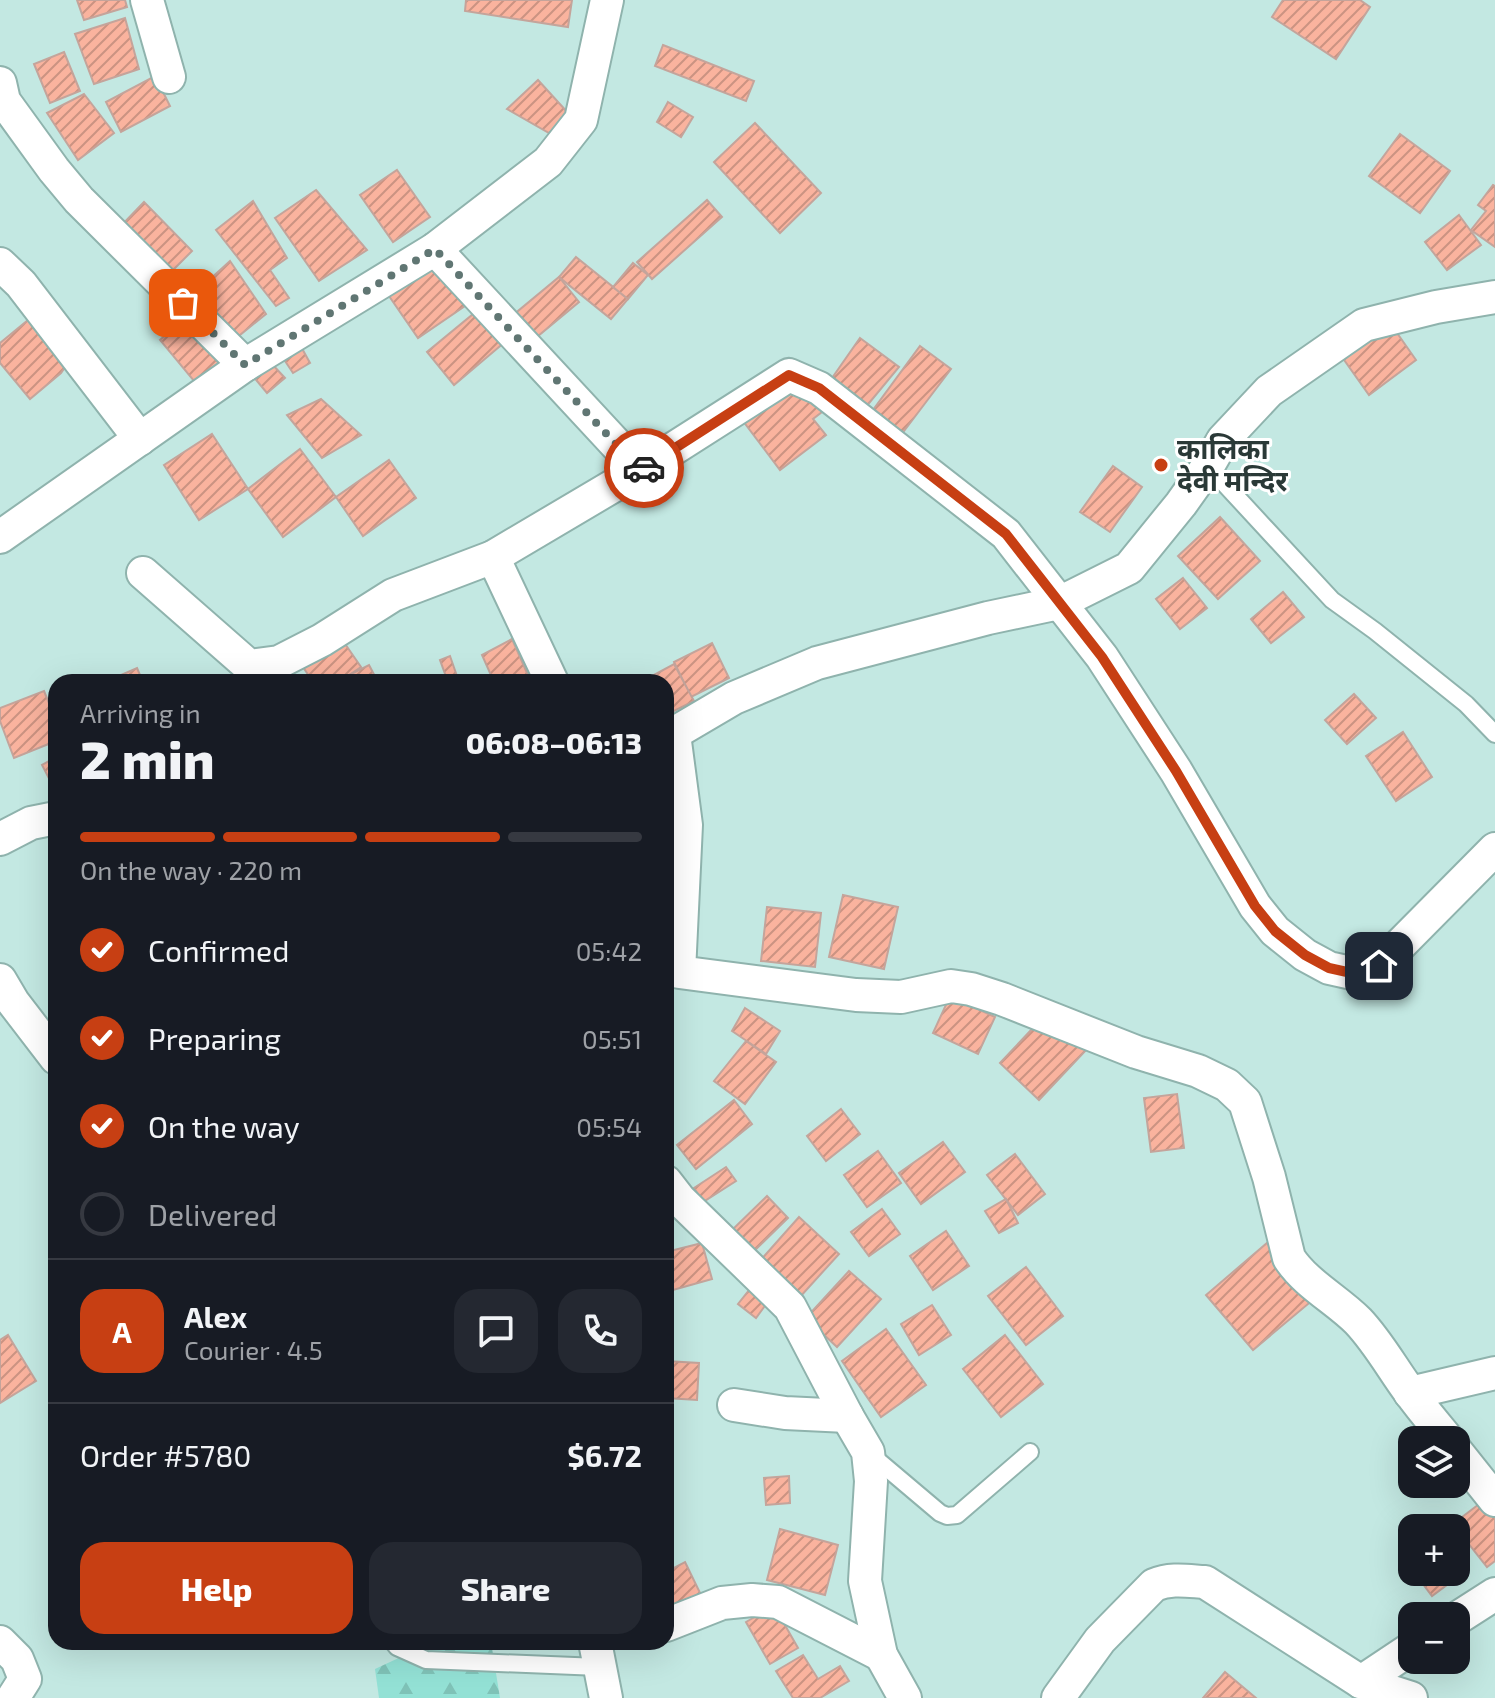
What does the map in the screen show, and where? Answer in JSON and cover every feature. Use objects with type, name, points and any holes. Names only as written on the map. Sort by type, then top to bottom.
[{"type":"street","points":[[147,0],[169,77]]},
{"type":"street","points":[[0,537],[245,365],[435,249],[548,162],[581,120],[607,0]]},
{"type":"street","points":[[0,83],[4,101],[62,180],[245,365]]},
{"type":"street","points":[[435,249],[640,470]]},
{"type":"street","points":[[0,264],[21,284],[140,439]]},
{"type":"street","points":[[674,734],[734,698],[817,663],[988,618],[1059,603],[1129,568],[1181,504],[1223,440],[1269,391],[1364,325],[1436,307],[1495,297]]},
{"type":"street","points":[[143,573],[249,666],[279,662],[322,640],[393,595],[493,557],[640,470],[789,375],[819,388],[1006,534],[1102,657],[1168,759],[1255,906],[1275,931],[1305,955],[1329,968],[1356,974],[1369,972],[1379,966],[1495,849]]},
{"type":"street","points":[[493,557],[548,674]]},
{"type":"street","points":[[674,758],[686,825],[674,969]]},
{"type":"street","points":[[0,839],[31,823],[48,820]]},
{"type":"street","points":[[0,980],[48,1048]]},
{"type":"street","points":[[674,981],[901,997],[951,986],[971,989],[1136,1052],[1198,1071],[1227,1085],[1245,1102],[1269,1177],[1289,1258],[1312,1283],[1359,1323],[1437,1426]]},
{"type":"street","points":[[674,1192],[790,1307],[868,1452],[871,1481],[865,1581],[881,1655],[905,1698]]},
{"type":"street","points":[[1410,1393],[1495,1373]]},
{"type":"street","points":[[734,1405],[785,1413],[847,1416]]},
{"type":"street","points":[[1470,1469],[1495,1500]]},
{"type":"street","points":[[1058,1698],[1100,1640],[1154,1585],[1166,1580],[1205,1582],[1361,1682],[1411,1698]]},
{"type":"street","points":[[1470,1610],[1495,1594]]},
{"type":"street","points":[[674,1622],[722,1603],[752,1600],[778,1602],[881,1655]]},
{"type":"street","points":[[0,1642],[17,1659],[25,1679],[13,1698]]},
{"type":"street","points":[[1361,1682],[1398,1657]]},
{"type":"lane","points":[[1208,466],[1332,600],[1466,704],[1495,734]]},
{"type":"lane","points":[[868,1452],[947,1516],[957,1515],[1030,1452]]},
{"type":"lane","points":[[404,1650],[426,1660],[604,1660]]},
{"type":"green space","points":[[416,1650],[492,1650],[500,1698],[379,1698],[375,1669]]},
{"type":"building","points":[[77,0],[125,0],[127,7],[84,20]]},
{"type":"building","points":[[466,0],[572,0],[568,27],[465,11]]},
{"type":"building","points":[[1283,0],[1360,0],[1370,7],[1336,59],[1272,17]]},
{"type":"building","points":[[125,18],[139,69],[94,84],[75,34]]},
{"type":"building","points":[[663,45],[754,81],[746,101],[655,66]]},
{"type":"building","points":[[64,52],[80,91],[50,103],[34,64]]},
{"type":"building","points":[[155,76],[170,106],[121,132],[106,102]]},
{"type":"building","points":[[538,80],[569,114],[549,133],[507,109]]},
{"type":"building","points":[[84,94],[114,133],[78,160],[47,113]]},
{"type":"building","points":[[668,102],[693,117],[681,137],[657,122]]},
{"type":"building","points":[[755,123],[821,193],[780,233],[714,162]]},
{"type":"building","points":[[1400,134],[1450,171],[1420,213],[1369,176]]},
{"type":"building","points":[[397,170],[430,217],[393,242],[360,195]]},
{"type":"building","points":[[1493,185],[1495,247],[1471,230],[1486,211],[1478,205]]},
{"type":"building","points":[[316,190],[367,250],[319,281],[275,218]]},
{"type":"building","points":[[707,200],[722,217],[652,279],[637,262]]},
{"type":"building","points":[[253,201],[287,258],[270,270],[289,298],[276,306],[216,230]]},
{"type":"building","points":[[144,202],[192,251],[167,276],[118,229]]},
{"type":"building","points":[[1459,215],[1481,245],[1447,270],[1425,242]]},
{"type":"building","points":[[576,257],[628,299],[611,319],[559,277]]},
{"type":"building","points":[[230,261],[266,314],[235,339],[200,298],[213,290],[207,282]]},
{"type":"building","points":[[436,263],[465,306],[418,338],[389,296]]},
{"type":"building","points":[[633,263],[648,275],[628,299],[613,287]]},
{"type":"building","points":[[559,277],[579,302],[532,341],[512,316]]},
{"type":"building","points":[[478,310],[505,342],[454,385],[427,352]]},
{"type":"building","points":[[33,316],[70,360],[61,373],[30,399],[0,363],[0,343]]},
{"type":"building","points":[[189,316],[226,359],[194,381],[160,340]]},
{"type":"building","points":[[1390,323],[1416,360],[1369,395],[1342,357]]},
{"type":"building","points":[[860,338],[899,367],[865,408],[832,378]]},
{"type":"building","points":[[299,343],[310,363],[293,373],[283,358]]},
{"type":"building","points":[[920,346],[951,369],[898,439],[873,410]]},
{"type":"building","points":[[271,363],[285,378],[267,393],[252,375]]},
{"type":"building","points":[[796,382],[831,405],[813,419],[826,435],[780,470],[743,421]]},
{"type":"building","points":[[321,399],[361,435],[322,458],[287,415]]},
{"type":"building","points":[[212,434],[248,489],[199,520],[164,465]]},
{"type":"building","points":[[300,449],[336,497],[283,537],[248,489]]},
{"type":"building","points":[[389,460],[416,498],[363,536],[336,497]]},
{"type":"building","points":[[1113,466],[1142,487],[1110,532],[1080,512]]},
{"type":"building","points":[[1220,517],[1260,561],[1218,599],[1178,556]]},
{"type":"building","points":[[1183,578],[1207,608],[1180,629],[1156,599]]},
{"type":"building","points":[[1283,592],[1304,617],[1271,643],[1251,619]]},
{"type":"building","points":[[341,638],[361,667],[351,674],[308,674],[301,664]]},
{"type":"building","points":[[512,639],[527,674],[490,674],[482,655]]},
{"type":"building","points":[[712,643],[729,678],[691,697],[674,662]]},
{"type":"building","points":[[450,656],[456,674],[445,674],[440,660]]},
{"type":"building","points":[[674,664],[694,701],[674,711],[674,674],[656,674]]},
{"type":"building","points":[[369,665],[374,674],[351,674]]},
{"type":"building","points":[[137,668],[140,674],[123,674]]},
{"type":"building","points":[[44,691],[48,701],[48,744],[14,758],[0,721],[0,708]]},
{"type":"building","points":[[1354,694],[1376,718],[1347,744],[1325,720]]},
{"type":"building","points":[[1403,732],[1432,777],[1396,801],[1366,756]]},
{"type":"building","points":[[48,762],[48,777],[42,765]]},
{"type":"building","points":[[843,895],[898,907],[884,969],[829,957]]},
{"type":"building","points":[[767,907],[821,913],[815,967],[761,961]]},
{"type":"building","points":[[950,996],[995,1017],[978,1054],[933,1033]]},
{"type":"building","points":[[745,1008],[780,1031],[766,1054],[732,1031]]},
{"type":"building","points":[[1033,1028],[1088,1048],[1039,1100],[1000,1063]]},
{"type":"building","points":[[746,1041],[776,1062],[745,1104],[714,1081]]},
{"type":"building","points":[[1177,1094],[1184,1148],[1151,1152],[1144,1098]]},
{"type":"building","points":[[734,1100],[752,1124],[696,1169],[677,1145]]},
{"type":"building","points":[[841,1109],[860,1134],[826,1161],[807,1136]]},
{"type":"building","points":[[943,1142],[965,1172],[921,1204],[899,1173]]},
{"type":"building","points":[[878,1151],[901,1183],[867,1207],[844,1175]]},
{"type":"building","points":[[1015,1154],[1045,1194],[1018,1215],[987,1175]]},
{"type":"building","points":[[726,1167],[736,1181],[703,1202],[694,1188]]},
{"type":"building","points":[[767,1196],[788,1218],[753,1252],[732,1230]]},
{"type":"building","points":[[1006,1199],[1018,1223],[999,1233],[985,1211]]},
{"type":"building","points":[[882,1209],[900,1234],[869,1256],[851,1232]]},
{"type":"building","points":[[799,1217],[839,1254],[799,1298],[759,1262]]},
{"type":"building","points":[[946,1231],[969,1266],[933,1290],[910,1256]]},
{"type":"building","points":[[702,1243],[712,1279],[674,1290],[674,1250]]},
{"type":"building","points":[[1267,1243],[1314,1299],[1253,1350],[1206,1295]]},
{"type":"building","points":[[1026,1267],[1063,1316],[1026,1345],[988,1296]]},
{"type":"building","points":[[849,1271],[881,1299],[837,1347],[806,1318]]},
{"type":"building","points":[[750,1289],[767,1303],[756,1318],[738,1304]]},
{"type":"building","points":[[932,1305],[951,1335],[919,1355],[901,1324]]},
{"type":"building","points":[[886,1329],[926,1385],[881,1417],[842,1361]]},
{"type":"building","points":[[8,1335],[36,1381],[0,1403],[0,1340]]},
{"type":"building","points":[[1005,1335],[1043,1384],[1001,1417],[963,1369]]},
{"type":"building","points":[[674,1361],[699,1363],[697,1400],[674,1399]]},
{"type":"building","points":[[789,1476],[790,1503],[766,1505],[764,1478]]},
{"type":"building","points":[[1483,1501],[1495,1515],[1495,1561],[1487,1567],[1470,1546],[1470,1514],[1466,1514]]},
{"type":"building","points":[[780,1529],[838,1545],[825,1595],[767,1580]]},
{"type":"building","points":[[685,1562],[703,1599],[674,1613],[674,1568]]},
{"type":"building","points":[[1424,1586],[1446,1586],[1432,1596]]},
{"type":"building","points":[[774,1606],[798,1648],[770,1664],[746,1622]]},
{"type":"building","points":[[803,1655],[818,1679],[840,1666],[849,1681],[820,1698],[793,1698],[776,1671]]},
{"type":"building","points":[[1225,1672],[1256,1698],[1203,1698]]},
{"type":"way so far","points":[[183,303],[245,365],[435,249],[640,470],[644,468]]},
{"type":"place","name":"कालिका देवी मन्दिर","points":[[1161,465]]},
{"type":"route","points":[[644,468],[789,375],[819,388],[1006,534],[1102,657],[1176,771],[1255,906],[1275,931],[1305,955],[1329,968],[1356,974],[1379,966]]}]
